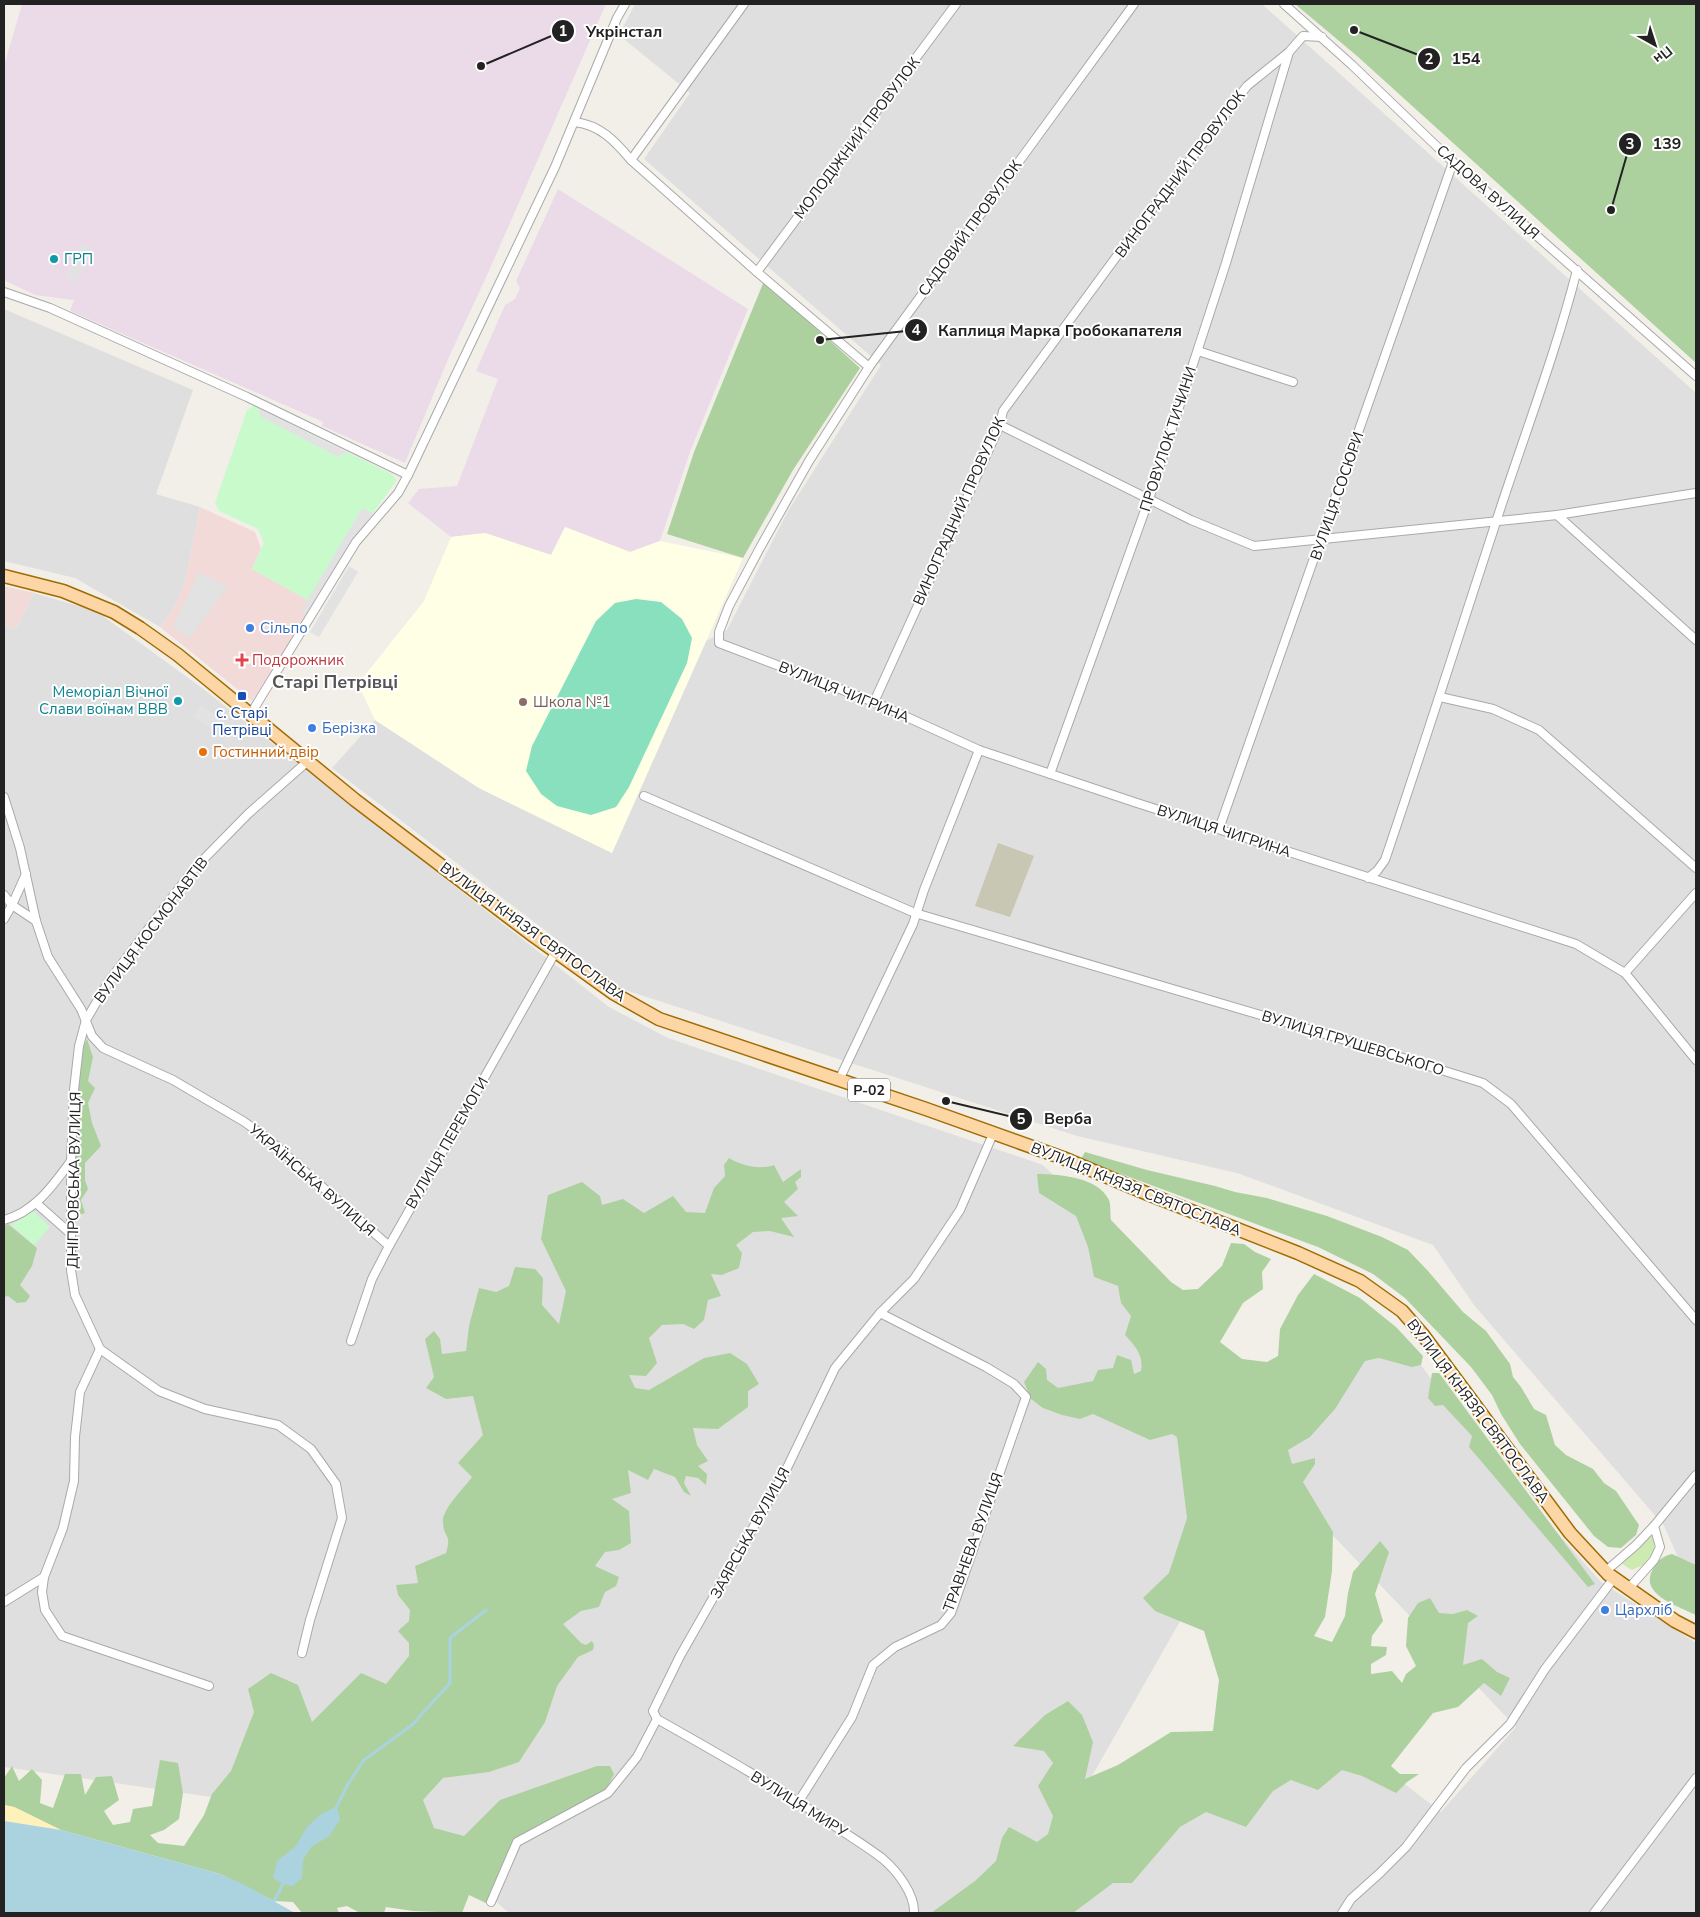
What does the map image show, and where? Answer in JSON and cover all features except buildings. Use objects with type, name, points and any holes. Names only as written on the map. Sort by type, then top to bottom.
[{"type":"main road","name":"ВУЛИЦЯ КНЯЗЯ СВЯТОСЛАВА","points":[[4,576],[62,591],[114,612],[140,628],[178,655],[363,806],[612,993],[659,1020],[1063,1158],[1148,1194],[1298,1253],[1360,1281],[1402,1310],[1423,1335],[1570,1532],[1610,1574],[1675,1621],[1696,1632]]},
{"type":"street","points":[[250,715],[356,542],[398,493],[408,475],[527,228],[575,122],[617,18],[625,4]]},
{"type":"street","points":[[631,160],[744,4]]},
{"type":"street","name":"МОЛОДІЖНИЙ ПРОВУЛОК","points":[[757,272],[956,4]]},
{"type":"street","name":"САДОВИЙ ПРОВУЛОК","points":[[719,643],[719,632],[729,606],[747,572],[809,461],[869,367],[1134,4]]},
{"type":"street","name":"САДОВА ВУЛИЦЯ","points":[[1284,4],[1322,37],[1453,162],[1696,376]]},
{"type":"street","points":[[1290,52],[1303,36],[1322,37]]},
{"type":"street","name":"ПРОВУЛОК ТИЧИНИ","points":[[1050,774],[1149,499],[1198,350],[1290,52]]},
{"type":"street","name":"ВИНОГРАДНИЙ ПРОВУЛОК","points":[[874,702],[1000,425],[1003,411],[1133,234],[1247,86],[1290,52]]},
{"type":"street","points":[[575,122],[595,126],[617,143],[631,160],[757,272],[869,367]]},
{"type":"street","name":"ВУЛИЦЯ СОСЮРИ","points":[[1219,829],[1453,162]]},
{"type":"street","points":[[1368,878],[1377,871],[1385,860],[1552,357],[1577,270]]},
{"type":"street","points":[[4,292],[50,308],[247,397],[408,475]]},
{"type":"street","points":[[1198,350],[1293,382]]},
{"type":"street","points":[[1000,425],[1191,520],[1254,546],[1557,515],[1696,493]]},
{"type":"street","points":[[1557,515],[1696,640]]},
{"type":"street","name":"ВУЛИЦЯ ЧИГРИНА","points":[[719,643],[874,702],[979,750],[1368,878],[1576,944],[1625,973],[1696,1060]]},
{"type":"street","points":[[1440,697],[1493,709],[1539,730],[1696,868]]},
{"type":"street","points":[[839,1080],[913,924],[915,913],[979,750]]},
{"type":"street","name":"ВУЛИЦЯ КОСМОНАВТІВ","points":[[86,1020],[109,981],[193,870],[248,814],[308,761]]},
{"type":"street","name":"ВУЛИЦЯ ГРУШЕВСЬКОГО","points":[[644,796],[915,913],[1342,1038],[1483,1083],[1511,1104],[1696,1320]]},
{"type":"street","points":[[4,798],[18,840],[36,921],[48,957],[86,1020]]},
{"type":"street","points":[[4,919],[26,873]]},
{"type":"street","points":[[1625,973],[1696,893]]},
{"type":"street","points":[[4,895],[12,905],[36,921]]},
{"type":"street","name":"ВУЛИЦЯ ПЕРЕМОГИ","points":[[351,1341],[372,1279],[389,1246],[556,951]]},
{"type":"street","name":"ДНІПРОВСЬКА ВУЛИЦЯ","points":[[86,1020],[79,1046],[74,1090],[71,1161],[71,1270],[75,1295],[100,1349]]},
{"type":"street","name":"УКРАЇНСЬКА ВУЛИЦЯ","points":[[86,1020],[92,1036],[103,1048],[173,1080],[243,1121],[267,1138],[389,1246]]},
{"type":"street","name":"ЗАЯРСЬКА ВУЛИЦЯ","points":[[491,1902],[517,1842],[608,1793],[638,1757],[658,1719],[653,1711],[680,1656],[786,1470],[835,1368],[880,1314],[914,1278],[960,1210],[994,1134]]},
{"type":"street","points":[[4,1220],[13,1217],[36,1203],[54,1184],[71,1161]]},
{"type":"street","points":[[36,1203],[71,1234]]},
{"type":"street","name":"ТРАВНЕВА ВУЛИЦЯ","points":[[799,1801],[852,1717],[873,1665],[895,1648],[941,1625],[951,1613],[1026,1397],[1014,1384],[986,1367],[880,1314]]},
{"type":"street","points":[[209,1686],[62,1636],[45,1610],[42,1592],[44,1577],[63,1528],[74,1481],[75,1437],[80,1392],[100,1349],[159,1390],[206,1409],[278,1425],[311,1449],[336,1484],[342,1518],[310,1620],[302,1653]]},
{"type":"street","points":[[1342,1913],[1351,1899],[1406,1846],[1466,1768],[1510,1724],[1610,1574],[1654,1526],[1696,1475]]},
{"type":"street","points":[[1629,1588],[1654,1560],[1660,1547],[1654,1526]]},
{"type":"street","points":[[4,1602],[44,1577]]},
{"type":"street","name":"ВУЛИЦЯ МИРУ","points":[[658,1719],[799,1801],[884,1860],[897,1873],[909,1893],[915,1906],[914,1913]]},
{"type":"street","points":[[1594,1913],[1696,1778]]},
{"type":"shaded area","points":[[22,4],[606,4],[449,357],[405,463],[322,426],[323,422],[312,417],[70,311],[74,300],[35,295],[4,280],[4,66]]},
{"type":"shaded area","points":[[635,4],[1262,4],[1696,393],[1696,1587],[1689,1582],[1664,1526],[1474,1305],[1433,1245],[1237,1173],[1077,1136],[622,989],[332,768],[375,720],[479,788],[612,853],[706,641],[727,630],[788,511],[881,365],[644,159],[690,93],[619,35]]},
{"type":"shaded area","points":[[558,189],[748,309],[690,452],[660,541],[630,552],[565,527],[551,555],[485,533],[451,537],[408,503],[419,489],[457,486],[498,379],[476,371],[505,305],[515,299],[520,288],[516,281]]},
{"type":"shaded area","points":[[81,244],[92,249],[76,283],[65,278]]},
{"type":"shaded area","points":[[4,309],[193,390],[156,494],[200,507],[185,582],[172,611],[160,627],[75,578],[4,561]]},
{"type":"shaded area","points":[[258,408],[347,452],[338,457],[261,417]]},
{"type":"shaded area","points":[[200,507],[255,532],[261,549],[252,569],[308,600],[302,611],[308,614],[252,701],[160,627],[172,611],[185,582]]},
{"type":"shaded area","points":[[362,508],[373,513],[356,536],[308,614],[301,611]]},
{"type":"shaded area","name":"Школа №1","points":[[565,527],[630,552],[660,541],[743,558],[612,853],[479,788],[375,720],[358,684],[424,601],[451,537],[485,533],[551,555]]},
{"type":"shaded area","points":[[349,566],[358,572],[319,637],[310,632]]},
{"type":"shaded area","points":[[199,572],[228,586],[189,639],[173,626]]},
{"type":"shaded area","points":[[4,586],[34,593],[16,629],[4,626]]},
{"type":"shaded area","points":[[34,593],[96,611],[202,688],[609,1007],[668,1038],[1043,1165],[1085,1206],[1181,1370],[1204,1579],[1046,1857],[1004,1913],[509,1913],[412,1827],[397,1689],[246,1802],[4,1767],[4,626],[16,629]]},
{"type":"shaded area","points":[[201,705],[238,731],[230,743],[193,716]]},
{"type":"shaded area","points":[[998,843],[1034,856],[1010,917],[975,906]]},
{"type":"shaded area","points":[[1383,1333],[1411,1352],[1491,1458],[1601,1582],[1696,1643],[1696,1913],[1064,1913],[1213,1792],[1376,1762],[1441,1812],[1516,1727],[1251,1450]]},
{"type":"green space","points":[[1295,4],[1696,4],[1696,363],[1357,56]]},
{"type":"green space","points":[[764,281],[860,368],[793,470],[743,558],[667,534],[694,452]]},
{"type":"green space","points":[[254,406],[258,408],[262,417],[338,457],[347,452],[392,474],[397,480],[373,513],[362,508],[308,600],[252,569],[264,543],[258,529],[219,511],[215,503],[247,410]]},
{"type":"green space","points":[[636,599],[661,602],[682,619],[692,638],[687,663],[629,787],[616,807],[591,815],[557,806],[541,794],[526,771],[532,746],[596,621],[615,603]]},
{"type":"green space","points":[[87,1039],[93,1057],[88,1081],[95,1088],[88,1103],[92,1123],[101,1146],[85,1163],[85,1180],[88,1189],[81,1200],[85,1213],[79,1215],[74,1212],[76,1127],[81,1061]]},
{"type":"green space","points":[[1085,1152],[1147,1170],[1267,1198],[1327,1216],[1382,1237],[1408,1250],[1463,1312],[1486,1331],[1510,1364],[1513,1377],[1534,1409],[1546,1415],[1555,1445],[1566,1455],[1593,1469],[1604,1483],[1616,1491],[1639,1525],[1636,1535],[1621,1548],[1608,1547],[1594,1536],[1520,1444],[1501,1414],[1492,1395],[1471,1367],[1405,1298],[1373,1274],[1318,1247],[1081,1159]]},
{"type":"green space","points":[[729,1158],[751,1166],[763,1167],[774,1165],[783,1182],[801,1169],[801,1177],[795,1182],[798,1189],[784,1202],[798,1216],[781,1218],[794,1237],[770,1231],[753,1232],[736,1245],[742,1253],[739,1268],[722,1275],[711,1274],[721,1296],[708,1300],[704,1320],[694,1329],[683,1324],[662,1325],[649,1338],[657,1363],[646,1376],[629,1375],[635,1388],[649,1390],[704,1358],[730,1353],[747,1364],[759,1384],[748,1391],[748,1407],[718,1429],[693,1428],[697,1445],[708,1461],[698,1466],[707,1474],[706,1485],[698,1478],[686,1476],[684,1483],[691,1496],[684,1492],[675,1477],[654,1469],[648,1480],[628,1470],[631,1493],[612,1499],[629,1511],[631,1543],[619,1550],[605,1552],[595,1566],[619,1577],[616,1586],[605,1592],[599,1607],[581,1611],[563,1624],[581,1643],[586,1645],[592,1641],[594,1645],[593,1650],[578,1657],[557,1686],[545,1722],[519,1762],[489,1772],[443,1778],[423,1800],[434,1828],[464,1836],[500,1800],[597,1766],[610,1766],[614,1774],[606,1790],[515,1839],[492,1906],[469,1895],[462,1913],[413,1911],[386,1907],[384,1913],[360,1913],[347,1906],[337,1908],[339,1913],[302,1913],[293,1902],[274,1901],[220,1874],[61,1830],[14,1807],[4,1805],[4,1778],[12,1766],[19,1781],[32,1769],[42,1780],[40,1803],[53,1808],[65,1774],[81,1774],[85,1795],[96,1777],[112,1776],[119,1800],[104,1811],[113,1825],[130,1822],[133,1809],[152,1806],[160,1760],[178,1763],[183,1793],[179,1819],[164,1830],[150,1835],[158,1843],[184,1846],[204,1815],[212,1794],[231,1771],[254,1712],[248,1689],[271,1673],[298,1685],[312,1722],[361,1673],[386,1684],[409,1656],[409,1643],[398,1631],[409,1621],[410,1610],[398,1595],[396,1585],[418,1583],[415,1566],[446,1553],[448,1539],[443,1518],[449,1506],[472,1477],[458,1463],[483,1435],[473,1396],[446,1399],[426,1388],[434,1377],[425,1339],[434,1331],[440,1339],[442,1354],[466,1351],[469,1326],[479,1288],[496,1292],[509,1286],[515,1267],[535,1269],[543,1278],[542,1305],[559,1324],[566,1291],[541,1239],[548,1195],[582,1182],[600,1196],[602,1205],[623,1199],[644,1213],[673,1196],[686,1212],[705,1213],[714,1188],[725,1176],[724,1165]]},
{"type":"green space","points":[[1037,1174],[1077,1178],[1096,1186],[1104,1192],[1109,1200],[1111,1220],[1171,1282],[1183,1290],[1198,1289],[1222,1266],[1231,1243],[1244,1244],[1255,1252],[1271,1259],[1262,1272],[1263,1289],[1243,1303],[1220,1342],[1242,1359],[1267,1362],[1278,1356],[1280,1329],[1298,1295],[1314,1274],[1360,1298],[1396,1327],[1423,1356],[1421,1365],[1412,1367],[1379,1358],[1365,1361],[1335,1409],[1310,1437],[1288,1450],[1292,1464],[1315,1458],[1315,1464],[1303,1482],[1333,1532],[1332,1571],[1325,1617],[1314,1636],[1332,1642],[1345,1616],[1353,1572],[1380,1541],[1389,1552],[1375,1594],[1383,1621],[1372,1636],[1371,1646],[1387,1647],[1386,1655],[1371,1664],[1371,1674],[1392,1671],[1402,1683],[1406,1674],[1416,1666],[1406,1646],[1408,1618],[1418,1603],[1430,1598],[1439,1613],[1453,1614],[1467,1610],[1478,1616],[1468,1623],[1463,1665],[1482,1659],[1497,1672],[1510,1678],[1501,1696],[1484,1683],[1458,1707],[1433,1713],[1391,1766],[1400,1774],[1419,1774],[1396,1793],[1362,1776],[1342,1770],[1318,1790],[1291,1780],[1273,1791],[1246,1827],[1206,1812],[1180,1827],[1132,1883],[1113,1883],[1073,1913],[931,1913],[975,1881],[996,1861],[1002,1838],[1009,1827],[1037,1842],[1048,1834],[1053,1816],[1038,1786],[1053,1763],[1044,1751],[1013,1746],[1045,1715],[1068,1701],[1082,1715],[1093,1742],[1085,1779],[1118,1765],[1171,1732],[1213,1731],[1219,1680],[1204,1631],[1155,1611],[1143,1598],[1169,1573],[1187,1518],[1177,1437],[1172,1434],[1150,1440],[1093,1414],[1080,1419],[1062,1415],[1043,1408],[1031,1399],[1024,1382],[1038,1362],[1046,1369],[1047,1380],[1058,1388],[1093,1381],[1098,1370],[1113,1368],[1117,1355],[1131,1360],[1134,1374],[1141,1371],[1142,1365],[1138,1351],[1125,1335],[1131,1316],[1121,1303],[1118,1286],[1094,1277],[1088,1247],[1076,1216],[1039,1193]]},
{"type":"green space","points":[[33,1211],[50,1227],[34,1245],[11,1225]]},
{"type":"green space","points":[[8,1224],[37,1248],[32,1266],[20,1285],[30,1296],[26,1302],[17,1303],[8,1296],[4,1297],[4,1226]]},
{"type":"green space","points":[[1432,1373],[1439,1373],[1595,1584],[1588,1587],[1469,1447],[1472,1436],[1443,1405],[1435,1406],[1428,1398]]},
{"type":"green space","points":[[1650,1535],[1654,1540],[1654,1552],[1643,1565],[1632,1570],[1622,1564]]},
{"type":"green space","points":[[1672,1554],[1696,1565],[1696,1615],[1664,1599],[1652,1587],[1650,1579],[1655,1565],[1662,1558]]},
{"type":"sand","points":[[4,1805],[14,1807],[61,1830],[4,1821]]},
{"type":"water","points":[[337,1806],[340,1820],[329,1836],[311,1847],[303,1860],[302,1878],[293,1886],[283,1884],[273,1878],[277,1861],[296,1846],[307,1827],[320,1815]]},
{"type":"water","points":[[4,1821],[61,1830],[220,1874],[245,1885],[295,1913],[4,1913]]},
{"type":"waterway","points":[[337,1806],[348,1784],[364,1760],[412,1725],[450,1683],[450,1638],[486,1610]]},
{"type":"waterway","points":[[274,1901],[283,1884]]},
{"type":"place","name":"154","points":[[1354,30]]},
{"type":"place","name":"Укрінстал","points":[[481,66]]},
{"type":"place","name":"139","points":[[1611,210]]},
{"type":"place","name":"ГРП","points":[[54,259]]},
{"type":"place","name":"Каплиця Марка Гробокапателя","points":[[820,340]]},
{"type":"place","name":"Сільпо","points":[[250,628]]},
{"type":"place","name":"Подорожник","points":[[242,660]]},
{"type":"place","name":"с. Старі Петрівці","points":[[242,696]]},
{"type":"place","name":"Меморіал Вічної Слави воїнам ВВВ","points":[[178,701]]},
{"type":"place","name":"Школа №1","points":[[523,702]]},
{"type":"place","name":"Берізка","points":[[312,728]]},
{"type":"place","name":"Гостинний двір","points":[[203,752]]},
{"type":"place","name":"Верба","points":[[946,1101]]},
{"type":"place","name":"Цархліб","points":[[1605,1610]]},
{"type":"district","name":"Старі Петрівці","points":[[335,682]]}]
